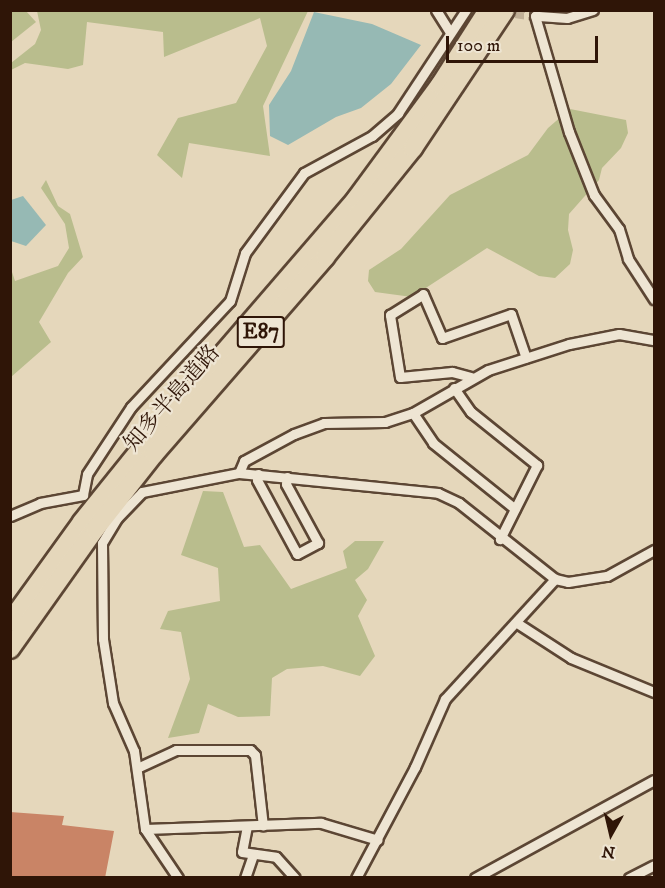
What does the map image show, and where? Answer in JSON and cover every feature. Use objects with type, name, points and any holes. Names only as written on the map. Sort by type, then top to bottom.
[{"type":"highway","name":"知多半島道路","points":[[10,622],[130,462],[363,190],[440,85],[488,10]]},
{"type":"highway","name":"知多半島道路","points":[[10,649],[94,529],[153,454],[380,190],[453,92],[505,10]]},
{"type":"street","points":[[436,10],[449,31]]},
{"type":"street","points":[[10,516],[40,503],[83,495],[87,474],[131,407],[230,301],[245,253],[304,173],[372,136],[398,113],[449,31],[466,10]]},
{"type":"street","points":[[593,10],[567,18],[535,16],[569,132],[594,195],[620,229],[628,259],[654,299]]},
{"type":"street","points":[[471,377],[452,372],[400,376],[390,315],[423,294],[442,338],[511,314],[526,358]]},
{"type":"street","points":[[239,473],[242,463],[252,455],[324,423],[385,422],[413,413],[471,377],[526,358],[619,334],[654,340]]},
{"type":"street","points":[[454,388],[471,412],[537,465],[500,539]]},
{"type":"street","points":[[413,413],[433,443],[515,509]]},
{"type":"street","points":[[178,878],[145,829],[138,768],[113,703],[103,639],[102,543],[117,518],[142,492],[239,473],[375,484],[445,495],[555,579],[576,583],[596,580],[654,550]]},
{"type":"street","points":[[258,474],[257,480],[297,554],[318,543],[286,484],[287,477]]},
{"type":"street","points":[[356,878],[378,840],[445,699],[555,579]]},
{"type":"street","points":[[517,622],[571,658],[654,692]]},
{"type":"street","points":[[138,768],[176,750],[250,750],[255,755],[263,826]]},
{"type":"street","points":[[476,878],[654,780]]},
{"type":"street","points":[[145,829],[334,824],[378,840]]},
{"type":"street","points":[[247,826],[242,852],[276,857],[295,878]]},
{"type":"street","points":[[245,878],[253,855]]},
{"type":"street","points":[[629,878],[654,865]]},
{"type":"green space","points":[[11,10],[26,11],[36,22],[11,42]]},
{"type":"green space","points":[[37,11],[308,11],[263,106],[270,156],[189,143],[182,178],[157,155],[178,118],[236,103],[267,46],[260,18],[164,57],[163,32],[87,22],[83,65],[68,69],[25,63],[11,70],[11,63],[35,44],[41,30]]},
{"type":"green space","points":[[570,109],[626,120],[628,133],[621,148],[602,168],[599,180],[569,214],[568,230],[573,250],[570,264],[555,278],[539,276],[487,248],[412,297],[375,292],[368,281],[369,270],[401,249],[450,195],[528,155],[548,128]]},
{"type":"green space","points":[[46,180],[58,206],[70,214],[83,257],[68,273],[39,322],[51,342],[11,377],[11,269],[15,281],[58,266],[69,248],[65,224],[41,188]]},
{"type":"green space","points":[[203,491],[223,492],[244,547],[260,545],[291,589],[347,568],[343,551],[355,541],[384,541],[368,569],[355,580],[367,600],[358,616],[375,656],[360,676],[323,666],[287,669],[272,678],[270,716],[238,717],[208,704],[199,733],[168,738],[190,679],[181,632],[160,629],[168,611],[220,601],[218,568],[181,555]]},
{"type":"water","points":[[314,12],[372,24],[421,45],[391,84],[361,108],[336,117],[288,145],[270,136],[269,105],[291,71]]},
{"type":"water","points":[[23,196],[46,225],[26,246],[11,241],[11,200]]},
{"type":"building","points":[[10,812],[64,816],[62,825],[114,831],[105,878],[10,878]]},
{"type":"tunnel","points":[[502,11],[535,16]]}]
